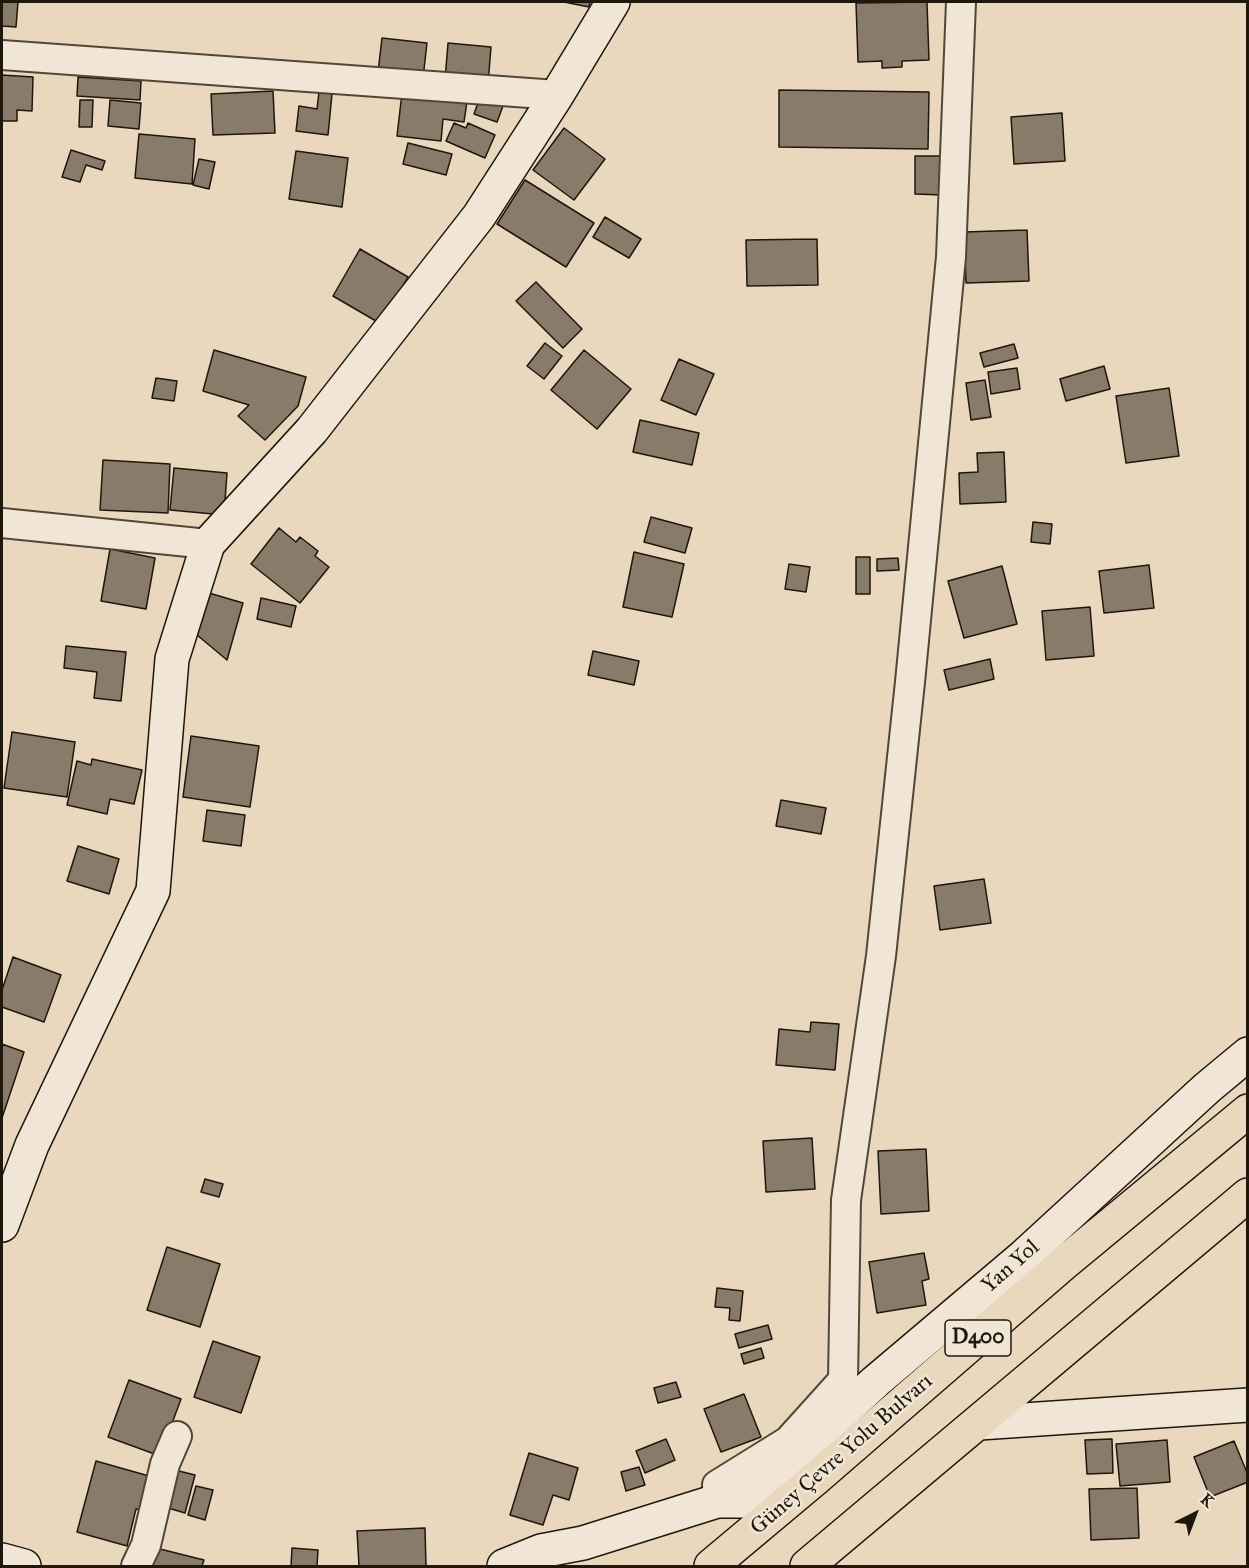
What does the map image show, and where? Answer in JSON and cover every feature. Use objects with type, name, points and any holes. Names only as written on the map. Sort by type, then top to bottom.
[{"type":"highway","name":"Güney Çevre Yolu Bulvarı","points":[[711,1566],[1063,1264],[1248,1111]]},
{"type":"highway","name":"D400","points":[[807,1566],[1248,1195]]},
{"type":"street","points":[[2,1225],[32,1145],[153,891],[171,659],[208,544],[312,430],[473,224],[613,2]]},
{"type":"street","points":[[732,1501],[717,1485],[788,1441],[843,1380],[846,1200],[881,956],[951,257],[961,2]]},
{"type":"street","points":[[2,55],[557,94]]},
{"type":"street","points":[[2,523],[208,544]]},
{"type":"street","name":"Yan Yol","points":[[732,1501],[1024,1256],[1207,1088],[1248,1054]]},
{"type":"street","points":[[979,1423],[1248,1404]]},
{"type":"street","points":[[136,1566],[146,1545],[165,1464],[177,1436]]},
{"type":"street","points":[[504,1566],[541,1551],[583,1543],[732,1501],[796,1495]]},
{"type":"street","points":[[2,1560],[24,1566]]},
{"type":"building","points":[[2,2],[18,2],[16,27],[2,26]]},
{"type":"building","points":[[564,2],[590,2],[589,7]]},
{"type":"building","points":[[927,2],[929,60],[902,61],[902,67],[882,68],[882,61],[858,62],[856,3]]},
{"type":"building","points":[[382,38],[427,43],[423,78],[378,72]]},
{"type":"building","points":[[448,43],[491,47],[488,84],[445,80]]},
{"type":"building","points":[[2,75],[33,77],[32,111],[17,110],[17,121],[2,121]]},
{"type":"building","points":[[78,77],[141,81],[140,100],[77,96]]},
{"type":"building","points":[[779,90],[929,92],[928,149],[779,147]]},
{"type":"building","points":[[273,91],[275,133],[213,135],[211,94]]},
{"type":"building","points":[[319,92],[332,94],[328,135],[296,131],[299,106],[317,109]]},
{"type":"building","points":[[402,93],[467,101],[464,122],[443,119],[441,141],[397,136]]},
{"type":"building","points":[[480,97],[503,106],[497,122],[474,114]]},
{"type":"building","points":[[80,100],[93,100],[92,127],[79,127]]},
{"type":"building","points":[[110,100],[141,103],[139,129],[108,126]]},
{"type":"building","points":[[1062,113],[1065,161],[1014,164],[1011,117]]},
{"type":"building","points":[[454,123],[466,128],[468,123],[495,135],[485,158],[446,141]]},
{"type":"building","points":[[564,128],[605,159],[574,200],[533,170]]},
{"type":"building","points":[[139,134],[195,139],[192,184],[135,178]]},
{"type":"building","points":[[408,143],[452,154],[446,175],[403,164]]},
{"type":"building","points":[[71,150],[105,161],[102,170],[86,165],[80,182],[62,177]]},
{"type":"building","points":[[296,151],[348,158],[342,207],[289,199]]},
{"type":"building","points":[[915,156],[943,156],[943,195],[915,194]]},
{"type":"building","points":[[199,159],[215,162],[209,189],[193,185]]},
{"type":"building","points":[[525,180],[594,223],[566,267],[497,224]]},
{"type":"building","points":[[605,217],[641,239],[629,258],[593,237]]},
{"type":"building","points":[[1027,230],[1029,281],[966,283],[964,232]]},
{"type":"building","points":[[817,239],[818,285],[747,286],[746,240]]},
{"type":"building","points":[[360,249],[408,277],[381,324],[333,296]]},
{"type":"building","points":[[536,282],[582,329],[563,348],[516,301]]},
{"type":"building","points":[[545,343],[562,356],[544,379],[527,366]]},
{"type":"building","points":[[1014,344],[1018,358],[984,367],[980,353]]},
{"type":"building","points":[[214,350],[306,377],[298,406],[265,440],[238,416],[249,405],[203,391]]},
{"type":"building","points":[[584,350],[631,389],[597,429],[551,390]]},
{"type":"building","points":[[679,359],[714,374],[696,415],[661,400]]},
{"type":"building","points":[[1104,366],[1110,389],[1066,401],[1060,379]]},
{"type":"building","points":[[1017,368],[1020,389],[991,394],[988,372]]},
{"type":"building","points":[[156,378],[177,381],[174,401],[152,398]]},
{"type":"building","points":[[985,380],[991,417],[971,420],[966,383]]},
{"type":"building","points":[[1169,388],[1179,456],[1126,463],[1116,396]]},
{"type":"building","points":[[640,420],[699,433],[692,465],[633,452]]},
{"type":"building","points":[[1004,452],[1006,502],[960,504],[959,473],[978,472],[977,453]]},
{"type":"building","points":[[103,460],[170,464],[168,513],[100,510]]},
{"type":"building","points":[[174,468],[227,473],[224,515],[170,510]]},
{"type":"building","points":[[651,517],[692,528],[685,553],[644,542]]},
{"type":"building","points":[[1033,522],[1052,524],[1050,544],[1031,542]]},
{"type":"building","points":[[279,528],[296,542],[300,537],[318,551],[315,556],[329,567],[300,603],[251,564]]},
{"type":"building","points":[[110,549],[155,558],[146,609],[101,601]]},
{"type":"building","points":[[634,552],[684,564],[672,617],[623,607]]},
{"type":"building","points":[[856,557],[870,557],[870,594],[856,594]]},
{"type":"building","points":[[898,558],[899,570],[877,571],[877,559]]},
{"type":"building","points":[[789,564],[810,567],[806,592],[785,589]]},
{"type":"building","points":[[1149,565],[1154,608],[1104,613],[1099,571]]},
{"type":"building","points":[[1002,566],[1017,624],[964,638],[948,581]]},
{"type":"building","points":[[209,593],[243,603],[227,660],[197,635]]},
{"type":"building","points":[[261,598],[296,606],[291,627],[257,619]]},
{"type":"building","points":[[1090,607],[1094,656],[1046,660],[1042,611]]},
{"type":"building","points":[[66,646],[126,652],[121,701],[94,698],[97,672],[64,668]]},
{"type":"building","points":[[593,651],[639,661],[634,685],[588,675]]},
{"type":"building","points":[[990,659],[994,679],[949,690],[944,670]]},
{"type":"building","points":[[12,732],[75,742],[67,797],[4,788]]},
{"type":"building","points":[[191,736],[259,746],[250,807],[183,797]]},
{"type":"building","points":[[92,759],[142,770],[134,804],[110,799],[107,814],[67,805],[77,761],[91,765]]},
{"type":"building","points":[[781,800],[826,808],[821,834],[776,826]]},
{"type":"building","points":[[207,810],[245,815],[241,846],[203,841]]},
{"type":"building","points":[[78,846],[119,859],[109,894],[67,881]]},
{"type":"building","points":[[984,879],[991,923],[940,930],[934,886]]},
{"type":"building","points":[[13,957],[61,975],[44,1022],[2,1007],[2,990]]},
{"type":"building","points":[[811,1022],[839,1024],[835,1070],[776,1065],[779,1029],[810,1032]]},
{"type":"building","points":[[2,1044],[24,1052],[2,1118]]},
{"type":"building","points":[[812,1138],[815,1189],[766,1192],[763,1141]]},
{"type":"building","points":[[926,1149],[929,1211],[881,1214],[878,1151]]},
{"type":"building","points":[[205,1179],[223,1184],[219,1197],[201,1192]]},
{"type":"building","points":[[167,1247],[220,1264],[200,1327],[147,1310]]},
{"type":"building","points":[[924,1253],[929,1279],[922,1281],[926,1305],[877,1313],[869,1262]]},
{"type":"building","points":[[717,1288],[743,1291],[740,1321],[729,1320],[730,1308],[715,1307]]},
{"type":"building","points":[[768,1325],[772,1339],[739,1348],[735,1334]]},
{"type":"building","points":[[213,1341],[260,1357],[241,1413],[194,1397]]},
{"type":"building","points":[[761,1348],[764,1358],[744,1364],[741,1354]]},
{"type":"building","points":[[129,1380],[181,1399],[160,1456],[108,1437]]},
{"type":"building","points":[[676,1382],[681,1397],[658,1403],[654,1388]]},
{"type":"building","points":[[744,1394],[761,1437],[721,1452],[704,1409]]},
{"type":"building","points":[[666,1439],[675,1460],[645,1473],[636,1451]]},
{"type":"building","points":[[1112,1439],[1113,1473],[1087,1474],[1085,1440]]},
{"type":"building","points":[[1167,1440],[1170,1482],[1120,1486],[1116,1444]]},
{"type":"building","points":[[1234,1441],[1248,1475],[1248,1482],[1210,1497],[1194,1457]]},
{"type":"building","points":[[529,1453],[578,1468],[569,1500],[553,1495],[543,1525],[510,1515]]},
{"type":"building","points":[[96,1461],[149,1476],[140,1510],[136,1509],[127,1546],[77,1532]]},
{"type":"building","points":[[639,1467],[645,1485],[626,1491],[621,1472]]},
{"type":"building","points":[[175,1470],[195,1475],[185,1513],[165,1507]]},
{"type":"building","points":[[196,1486],[213,1490],[205,1520],[188,1515]]},
{"type":"building","points":[[1137,1488],[1139,1538],[1091,1540],[1089,1489]]},
{"type":"building","points":[[425,1528],[426,1566],[359,1566],[357,1531]]},
{"type":"building","points":[[152,1547],[204,1560],[202,1566],[147,1566]]},
{"type":"building","points":[[292,1548],[318,1550],[317,1566],[291,1566]]}]
